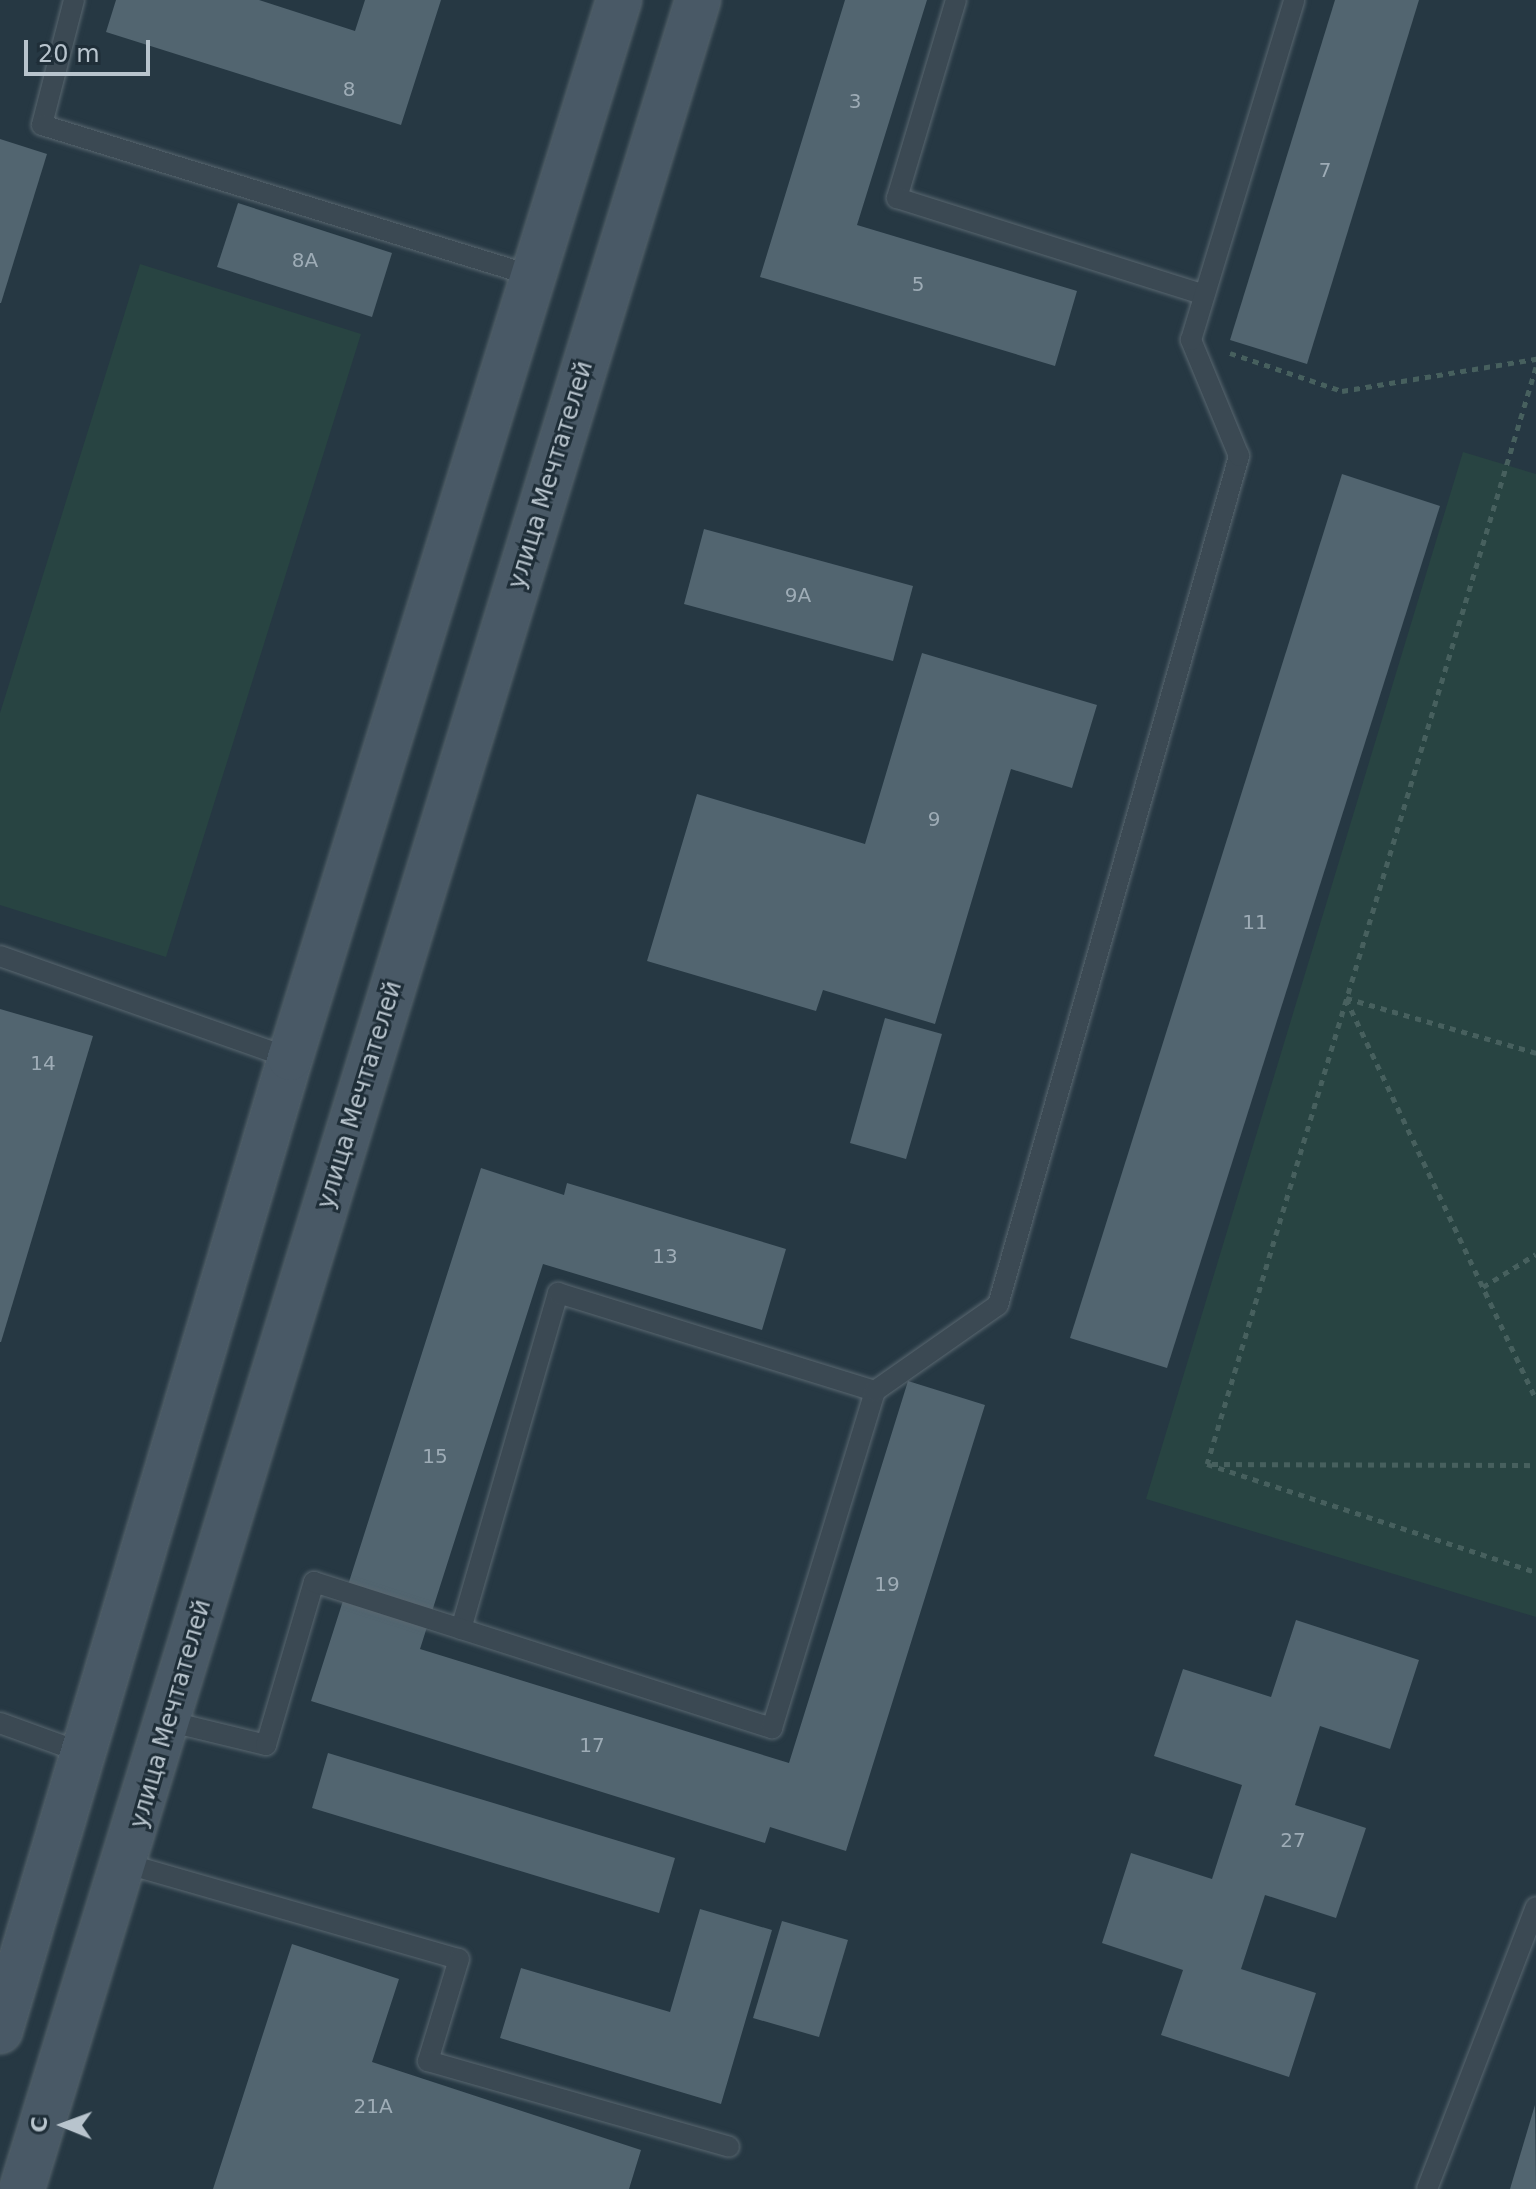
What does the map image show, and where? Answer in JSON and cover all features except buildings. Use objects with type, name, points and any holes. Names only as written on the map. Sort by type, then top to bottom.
[{"type":"street","points":[[0,2031],[80,1752],[290,1058],[619,0]]},
{"type":"street","name":"улица Мечтателей","points":[[22,2189],[127,1864],[167,1721],[698,0]]},
{"type":"lane","points":[[74,0],[42,125],[533,276]]},
{"type":"lane","points":[[956,0],[897,198],[1204,295]]},
{"type":"lane","points":[[167,1721],[266,1745],[314,1582],[772,1728],[875,1391],[998,1305],[1239,456],[1191,340],[1294,0]]},
{"type":"lane","points":[[0,956],[290,1058]]},
{"type":"lane","points":[[461,1629],[558,1293],[875,1391]]},
{"type":"lane","points":[[0,1723],[80,1752]]},
{"type":"lane","points":[[127,1864],[459,1959],[428,2061],[729,2147]]},
{"type":"lane","points":[[1427,2189],[1536,1907]]},
{"type":"path","points":[[1191,340],[1342,391],[1536,359]]},
{"type":"path","points":[[1207,1464],[1536,367]]},
{"type":"path","points":[[1345,998],[1536,1053]]},
{"type":"path","points":[[1345,998],[1536,1399]]},
{"type":"path","points":[[1483,1287],[1536,1254]]},
{"type":"path","points":[[1207,1464],[1536,1465]]},
{"type":"path","points":[[1207,1464],[1536,1572]]},
{"type":"green space","points":[[140,264],[361,334],[166,957],[0,905],[0,713]]},
{"type":"green space","points":[[1463,452],[1536,474],[1536,1617],[1146,1499]]}]
